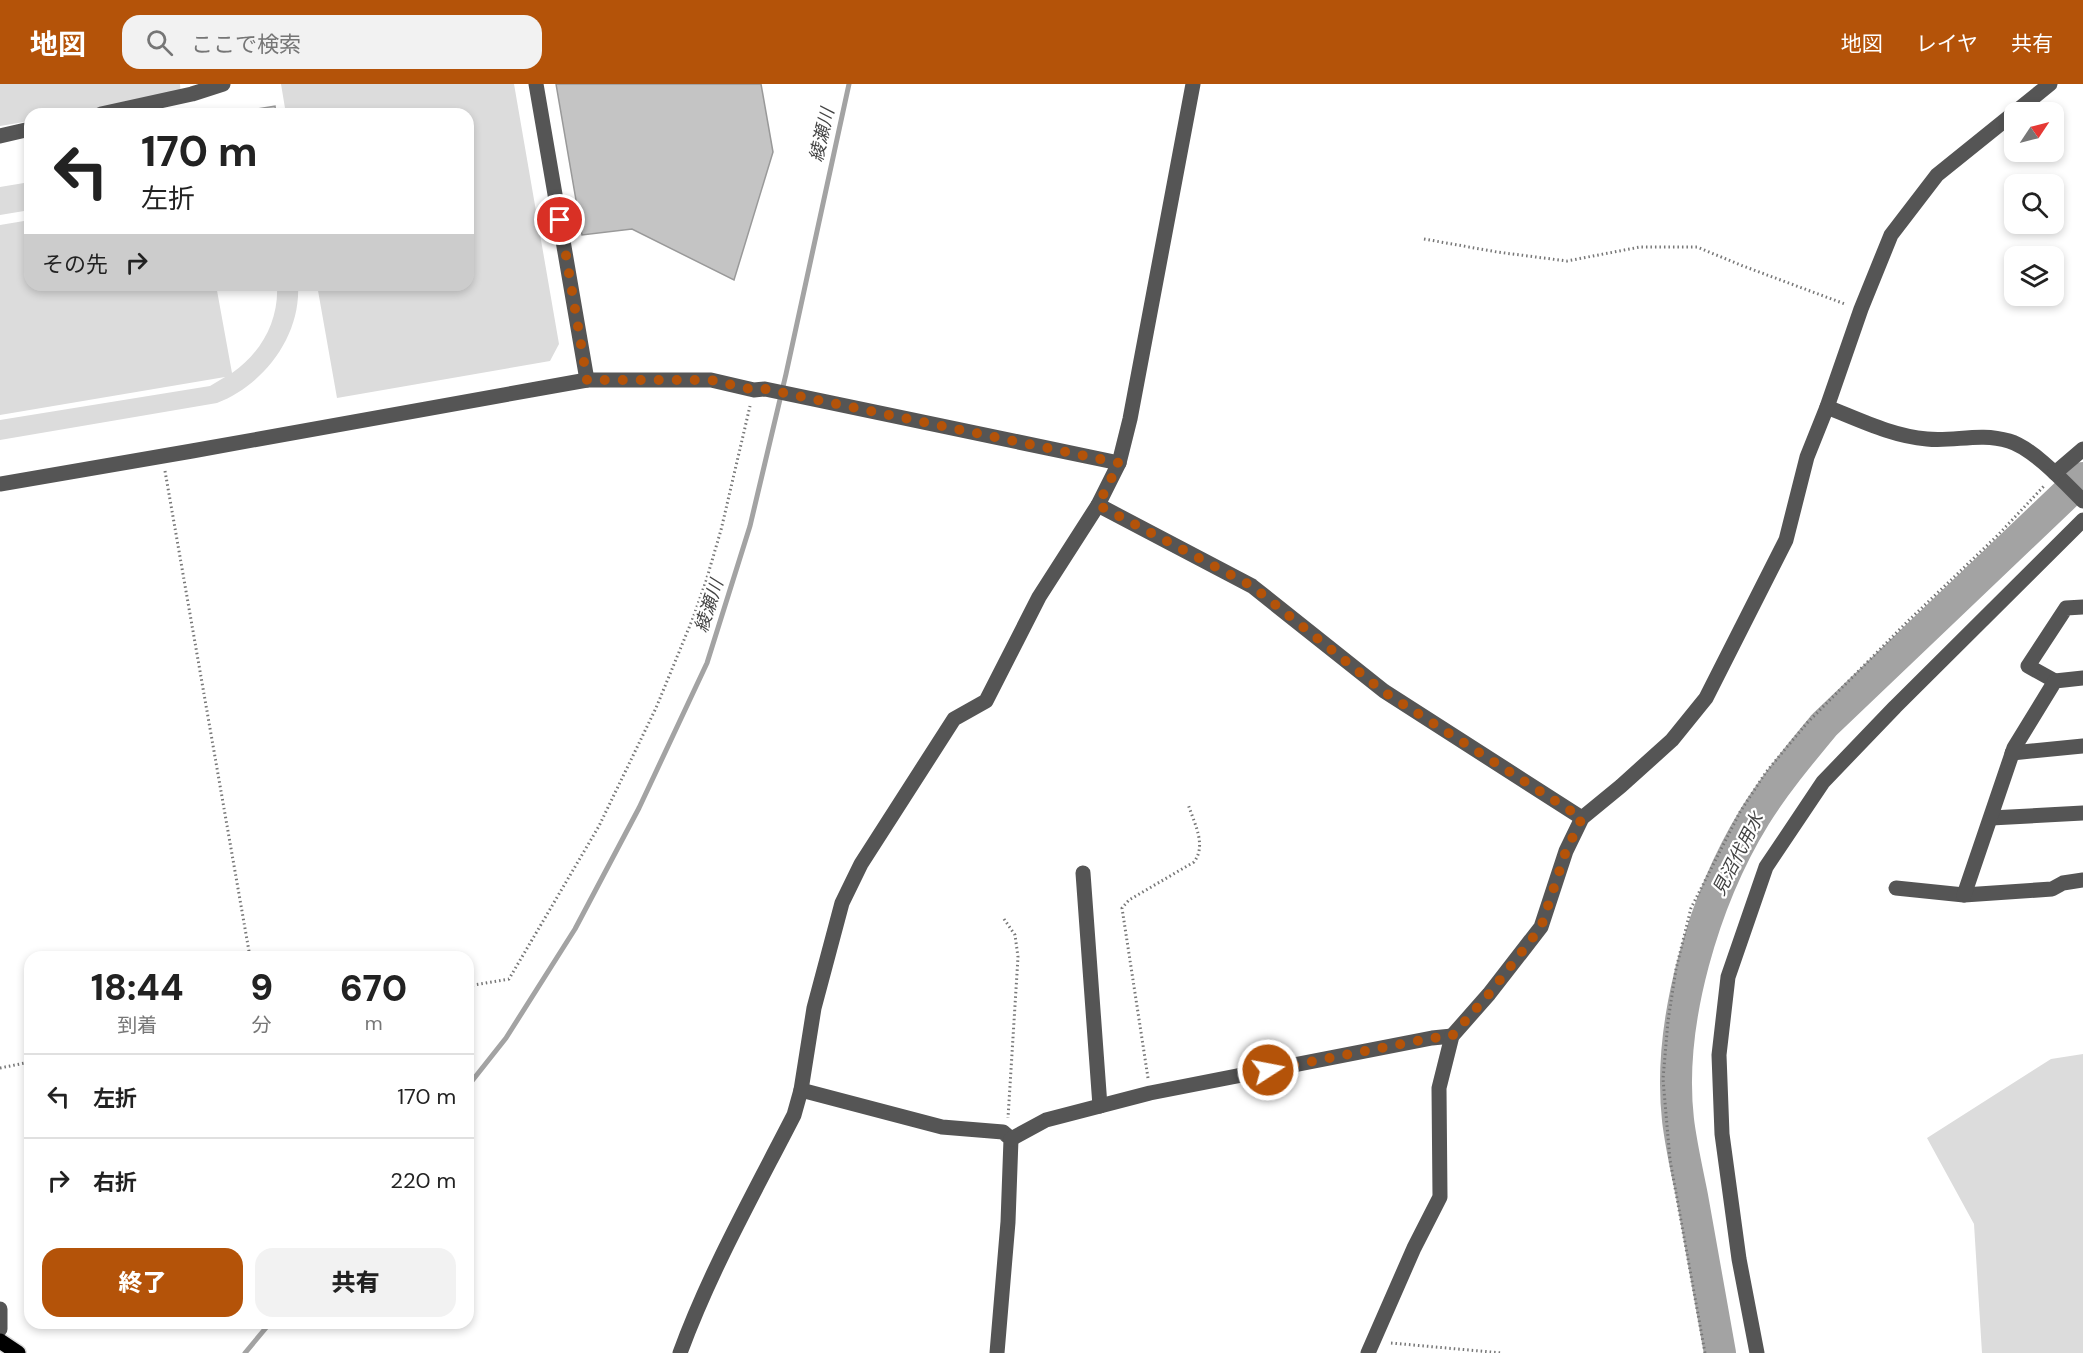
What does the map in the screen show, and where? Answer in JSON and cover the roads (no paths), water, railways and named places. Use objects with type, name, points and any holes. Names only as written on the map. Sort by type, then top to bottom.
[{"type":"main road","points":[[0,1341],[18,1353]]},
{"type":"street","points":[[123,108],[191,89],[223,84]]},
{"type":"street","points":[[536,84],[587,380]]},
{"type":"street","points":[[680,1353],[720,1261],[794,1115],[801,1090],[819,987],[842,903],[861,864],[954,719],[986,701],[1040,597],[1098,505],[1119,463],[1130,419],[1193,84]]},
{"type":"street","points":[[1371,1347],[1414,1248],[1440,1197],[1440,1088],[1452,1036],[1489,994],[1541,927],[1566,851],[1582,818],[1672,740],[1706,698],[1786,540],[1807,457],[1861,309],[1891,235],[1937,175],[2050,84]]},
{"type":"street","points":[[0,136],[24,130]]},
{"type":"street","points":[[0,484],[587,380],[711,380],[754,390],[765,389],[1119,463]]},
{"type":"street","points":[[1827,407],[1895,434],[1929,440],[1980,436],[2011,441],[2059,477],[2081,499]]},
{"type":"street","points":[[2059,477],[2083,449]]},
{"type":"street","points":[[1098,505],[1252,586],[1384,692],[1582,818]]},
{"type":"street","points":[[1756,1353],[1739,1259],[1722,1134],[1719,1055],[1728,977],[1766,867],[1823,782],[2083,520]]},
{"type":"street","points":[[2083,607],[2066,608],[2028,666],[2055,681],[2083,678]]},
{"type":"street","points":[[1964,895],[2012,753],[2055,681]]},
{"type":"street","points":[[2012,753],[2083,746]]},
{"type":"street","points":[[1991,818],[2083,813]]},
{"type":"street","points":[[1083,873],[1100,1106]]},
{"type":"street","points":[[1896,888],[1964,895],[2052,889],[2062,883],[2083,880]]},
{"type":"street","points":[[801,1090],[942,1127],[1007,1136],[1046,1120],[1150,1093],[1420,1040],[1452,1036]]},
{"type":"street","points":[[997,1353],[1008,1222],[1007,1136]]},
{"type":"street","points":[[0,1309],[0,1329]]},
{"type":"waterway","name":"綾瀬川","points":[[474,1078],[506,1038],[575,929],[639,808],[707,663],[750,526],[786,374],[849,84]]},
{"type":"waterway","name":"見沼代用水","points":[[1720,1353],[1681,1139],[1676,1082],[1678,1043],[1693,962],[1720,885],[1755,816],[1788,769],[1824,725],[2083,478]]},
{"type":"waterway","name":"綾瀬川","points":[[245,1353],[265,1329]]}]
